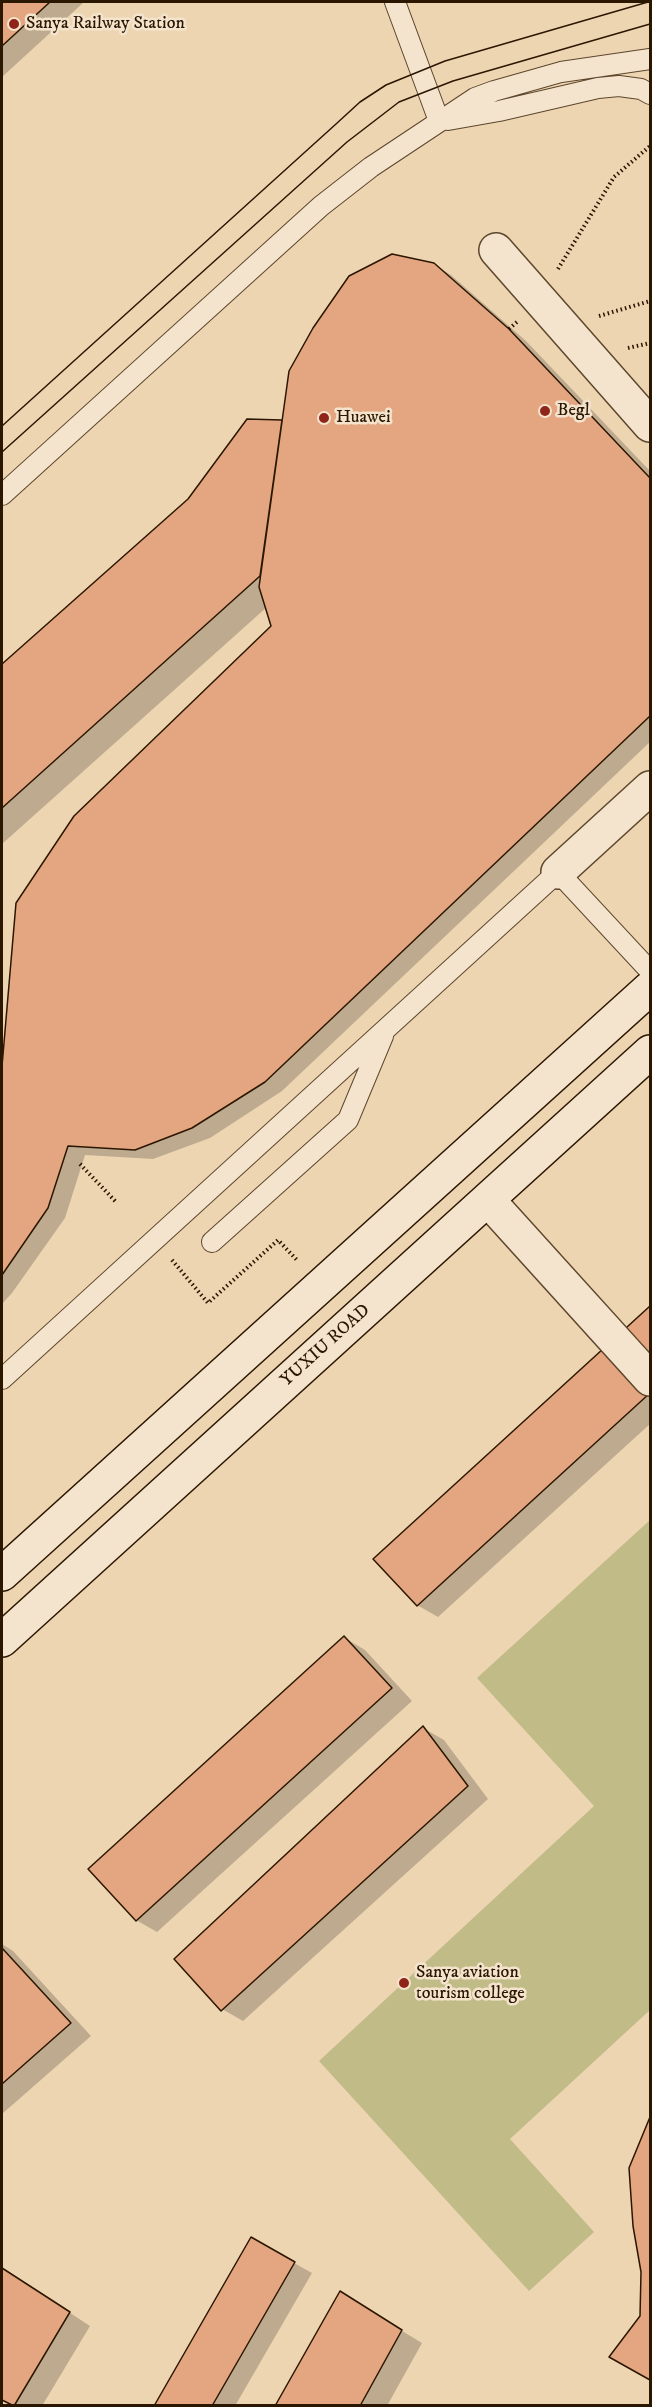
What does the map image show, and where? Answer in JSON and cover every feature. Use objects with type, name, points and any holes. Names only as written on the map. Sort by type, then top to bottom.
[{"type":"main road","points":[[496,250],[651,425]]},
{"type":"main road","points":[[558,872],[651,788]]},
{"type":"main road","points":[[2,1574],[651,988]]},
{"type":"main road","name":"YUXIU ROAD","points":[[2,1640],[651,1052]]},
{"type":"main road","points":[[488,1200],[651,1379]]},
{"type":"lane","points":[[395,2],[439,121]]},
{"type":"lane","points":[[2,495],[321,206],[371,167],[439,121],[475,98],[494,91],[561,72],[651,59]]},
{"type":"lane","points":[[439,121],[499,111],[598,88],[619,86],[641,89],[651,94]]},
{"type":"lane","points":[[2,1379],[558,872],[651,971]]},
{"type":"lane","points":[[212,1242],[348,1120],[385,1029]]},
{"type":"path","points":[[550,311],[614,177],[651,146]]},
{"type":"path","points":[[509,329],[550,311],[601,316],[651,301]]},
{"type":"path","points":[[80,1164],[116,1202]]},
{"type":"path","points":[[170,1257],[208,1303],[278,1240],[297,1260]]},
{"type":"shaded area","points":[[650,1520],[650,2010],[510,2139],[594,2232],[529,2291],[319,2061],[594,1806],[477,1678]]},
{"type":"building","name":"Sanya Railway Station","points":[[2,2],[50,2],[2,46]]},
{"type":"building","points":[[392,254],[434,263],[509,329],[650,478],[650,716],[265,1082],[192,1128],[135,1150],[68,1146],[48,1208],[2,1275],[2,1066],[16,903],[74,816],[271,626],[259,587],[289,371],[313,328],[349,276]]},
{"type":"building","points":[[247,419],[282,420],[260,576],[2,808],[2,664],[188,499]]},
{"type":"building","points":[[650,1306],[650,1393],[417,1606],[373,1559]]},
{"type":"building","points":[[344,1636],[392,1688],[136,1921],[88,1869]]},
{"type":"building","points":[[423,1726],[468,1786],[221,2011],[174,1959]]},
{"type":"building","points":[[2,1948],[71,2023],[2,2084]]},
{"type":"building","points":[[650,2117],[650,2380],[609,2357],[640,2316],[641,2272],[633,2226],[629,2168]]},
{"type":"building","points":[[251,2237],[295,2262],[212,2406],[154,2406]]},
{"type":"building","points":[[2,2268],[70,2312],[14,2406],[2,2400]]},
{"type":"building","points":[[340,2291],[402,2330],[360,2406],[275,2406]]},
{"type":"tram line","points":[[2,426],[360,102],[386,85],[445,61],[648,2]]},
{"type":"tram line","points":[[2,452],[347,142],[399,102],[453,81],[650,24]]},
{"type":"place","name":"Sanya Railway Station","points":[[14,24]]},
{"type":"place","name":"Begl","points":[[545,411]]},
{"type":"place","name":"Huawei","points":[[324,418]]},
{"type":"place","name":"Sanya aviation tourism college","points":[[404,1983]]}]
